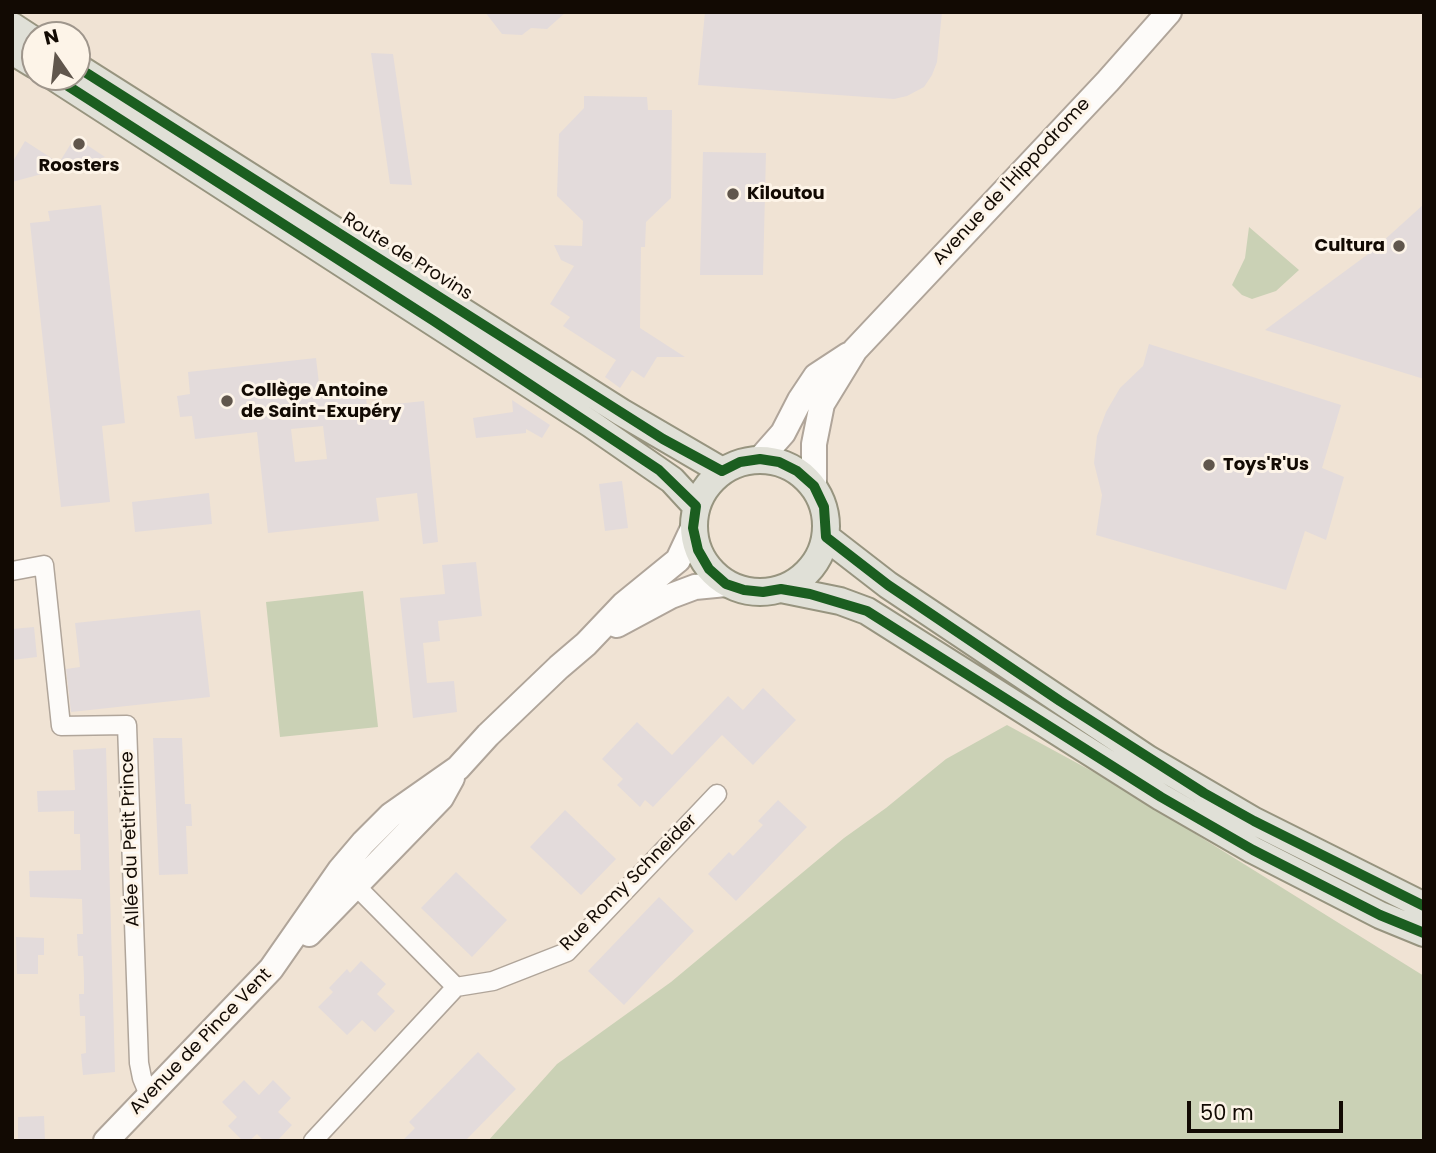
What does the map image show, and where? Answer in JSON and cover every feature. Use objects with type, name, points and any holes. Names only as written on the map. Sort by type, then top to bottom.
[{"type":"main road","name":"Avenue de l'Hippodrome","points":[[814,486],[814,444],[822,404],[855,350],[1108,81],[1168,12]]},
{"type":"main road","name":"Route de Provins","points":[[91,76],[631,419],[722,471]]},
{"type":"main road","points":[[76,91],[666,475],[695,517]]},
{"type":"main road","name":"Avenue de l'Hippodrome","points":[[760,459],[783,433],[816,376],[855,350]]},
{"type":"main road","points":[[760,459],[779,462],[797,471],[814,486],[824,507],[826,537],[811,568],[798,581],[781,589],[763,592],[744,590],[726,583],[709,569],[698,550],[695,517],[706,486],[722,471],[740,462],[760,459]]},
{"type":"main road","name":"Avenue de Pince Vent","points":[[106,1141],[271,969],[306,917],[363,843],[391,815],[458,768],[488,735],[624,604],[678,560],[695,517]]},
{"type":"main road","points":[[826,537],[888,585],[1149,759],[1254,821],[1424,906]]},
{"type":"main road","name":"Avenue de Pince Vent","points":[[586,643],[671,596],[695,587],[726,583]]},
{"type":"main road","points":[[781,589],[840,601],[867,611],[1161,797],[1253,850],[1380,915],[1424,933]]},
{"type":"main road","name":"Avenue de Pince Vent","points":[[293,940],[309,935],[441,798],[458,768]]},
{"type":"street","name":"Allée du Petit Prince","points":[[12,571],[44,565],[61,726],[127,725],[139,1063],[149,1095]]},
{"type":"street","name":"Rue Romy Schneider","points":[[456,986],[493,981],[567,952],[717,794]]},
{"type":"street","points":[[313,1141],[456,986],[356,886]]},
{"type":"green space","points":[[1249,227],[1299,270],[1276,291],[1252,299],[1242,295],[1232,285],[1245,258]]},
{"type":"green space","points":[[363,591],[378,727],[280,737],[266,602]]},
{"type":"green space","points":[[1007,725],[1112,782],[1424,976],[1424,1141],[488,1141],[557,1064],[671,982],[844,838],[946,759]]},
{"type":"building","points":[[485,12],[566,12],[547,29],[531,28],[522,35],[502,34]]},
{"type":"building","points":[[705,12],[942,12],[937,62],[924,87],[894,99],[698,85]]},
{"type":"building","points":[[371,53],[393,54],[412,185],[390,184]]},
{"type":"building","points":[[584,96],[647,97],[648,110],[672,110],[671,198],[646,222],[645,247],[641,247],[640,328],[685,357],[657,357],[644,378],[632,370],[620,388],[605,377],[616,360],[563,326],[570,317],[550,304],[574,266],[561,260],[554,245],[582,246],[583,221],[557,196],[559,134],[584,108]]},
{"type":"building","points":[[75,137],[105,157],[12,182],[12,163],[25,141],[59,163]]},
{"type":"building","name":"Kiloutou","points":[[703,152],[766,153],[763,275],[700,275]]},
{"type":"building","points":[[1424,204],[1424,379],[1265,330],[1371,252]]},
{"type":"building","points":[[101,205],[125,423],[102,426],[110,502],[61,507],[30,223],[50,221],[48,211]]},
{"type":"building","name":"Toys'R'Us","points":[[1149,344],[1341,405],[1322,468],[1344,477],[1326,540],[1305,531],[1286,590],[1096,535],[1102,495],[1094,463],[1097,436],[1106,412],[1120,388],[1143,366]]},
{"type":"building","points":[[316,358],[320,392],[365,387],[367,407],[424,401],[438,542],[423,544],[417,493],[376,498],[379,521],[268,533],[257,432],[195,439],[192,416],[180,417],[177,396],[190,394],[188,372]],"holes":[[[323,426],[327,459],[295,462],[291,429]]]},
{"type":"building","points":[[512,400],[550,425],[542,438],[526,429],[526,433],[476,438],[473,418],[513,412]]},
{"type":"building","points":[[622,481],[628,528],[605,531],[599,484]]},
{"type":"building","points":[[209,493],[212,524],[135,532],[132,502]]},
{"type":"building","points":[[476,562],[482,616],[438,621],[440,641],[423,643],[427,683],[454,681],[457,712],[413,718],[400,598],[445,594],[442,565]]},
{"type":"building","points":[[200,610],[210,697],[71,712],[66,669],[80,667],[75,623]]},
{"type":"building","points":[[34,627],[37,657],[12,660],[12,629]]},
{"type":"building","points":[[763,688],[796,720],[753,765],[722,735],[653,807],[645,800],[640,807],[617,785],[623,779],[602,759],[637,722],[672,755],[728,696],[743,710]]},
{"type":"building","points":[[153,738],[182,738],[185,804],[191,804],[192,826],[186,826],[188,874],[159,875]]},
{"type":"building","points":[[106,748],[115,1072],[83,1075],[81,1054],[86,1053],[85,1016],[80,1016],[79,994],[84,994],[84,978],[83,956],[78,956],[77,934],[83,934],[82,899],[30,897],[29,871],[81,870],[80,834],[74,834],[74,811],[38,812],[37,791],[75,790],[73,750]]},
{"type":"building","points":[[778,800],[807,827],[736,901],[708,874],[729,852],[733,856],[763,825],[758,821]]},
{"type":"building","points":[[565,810],[616,859],[581,895],[530,847]]},
{"type":"building","points":[[456,872],[507,920],[472,957],[421,908]]},
{"type":"building","points":[[659,897],[694,931],[624,1005],[588,971]]},
{"type":"building","points":[[16,937],[44,938],[44,955],[38,955],[38,974],[17,974]]},
{"type":"building","points":[[361,961],[386,984],[377,994],[395,1011],[375,1032],[362,1020],[347,1035],[318,1007],[333,992],[329,988],[347,969],[350,973]]},
{"type":"building","points":[[478,1052],[516,1089],[465,1141],[402,1141],[415,1128],[409,1122]]},
{"type":"building","points":[[244,1080],[259,1095],[273,1080],[291,1098],[278,1112],[292,1125],[277,1141],[264,1141],[257,1134],[249,1141],[243,1141],[228,1126],[237,1117],[222,1102]]},
{"type":"building","points":[[44,1116],[45,1141],[18,1141],[18,1117]]},
{"type":"cycle path","points":[[91,76],[663,439],[722,471],[740,462],[760,459],[779,462],[797,471],[814,486],[824,507],[826,537],[888,585],[1060,701],[1204,793],[1424,906]]},
{"type":"cycle path","points":[[76,91],[434,321],[659,470],[696,506],[693,528],[698,550],[709,569],[726,584],[744,590],[763,592],[781,589],[810,594],[867,611],[1161,797],[1253,850],[1380,915],[1424,933]]},
{"type":"place","name":"Roosters","points":[[79,144]]},
{"type":"place","name":"Kiloutou","points":[[733,194]]},
{"type":"place","name":"Cultura","points":[[1399,246]]},
{"type":"place","name":"Collège Antoine de Saint-Exupéry","points":[[227,401]]},
{"type":"place","name":"Toys'R'Us","points":[[1209,465]]}]
